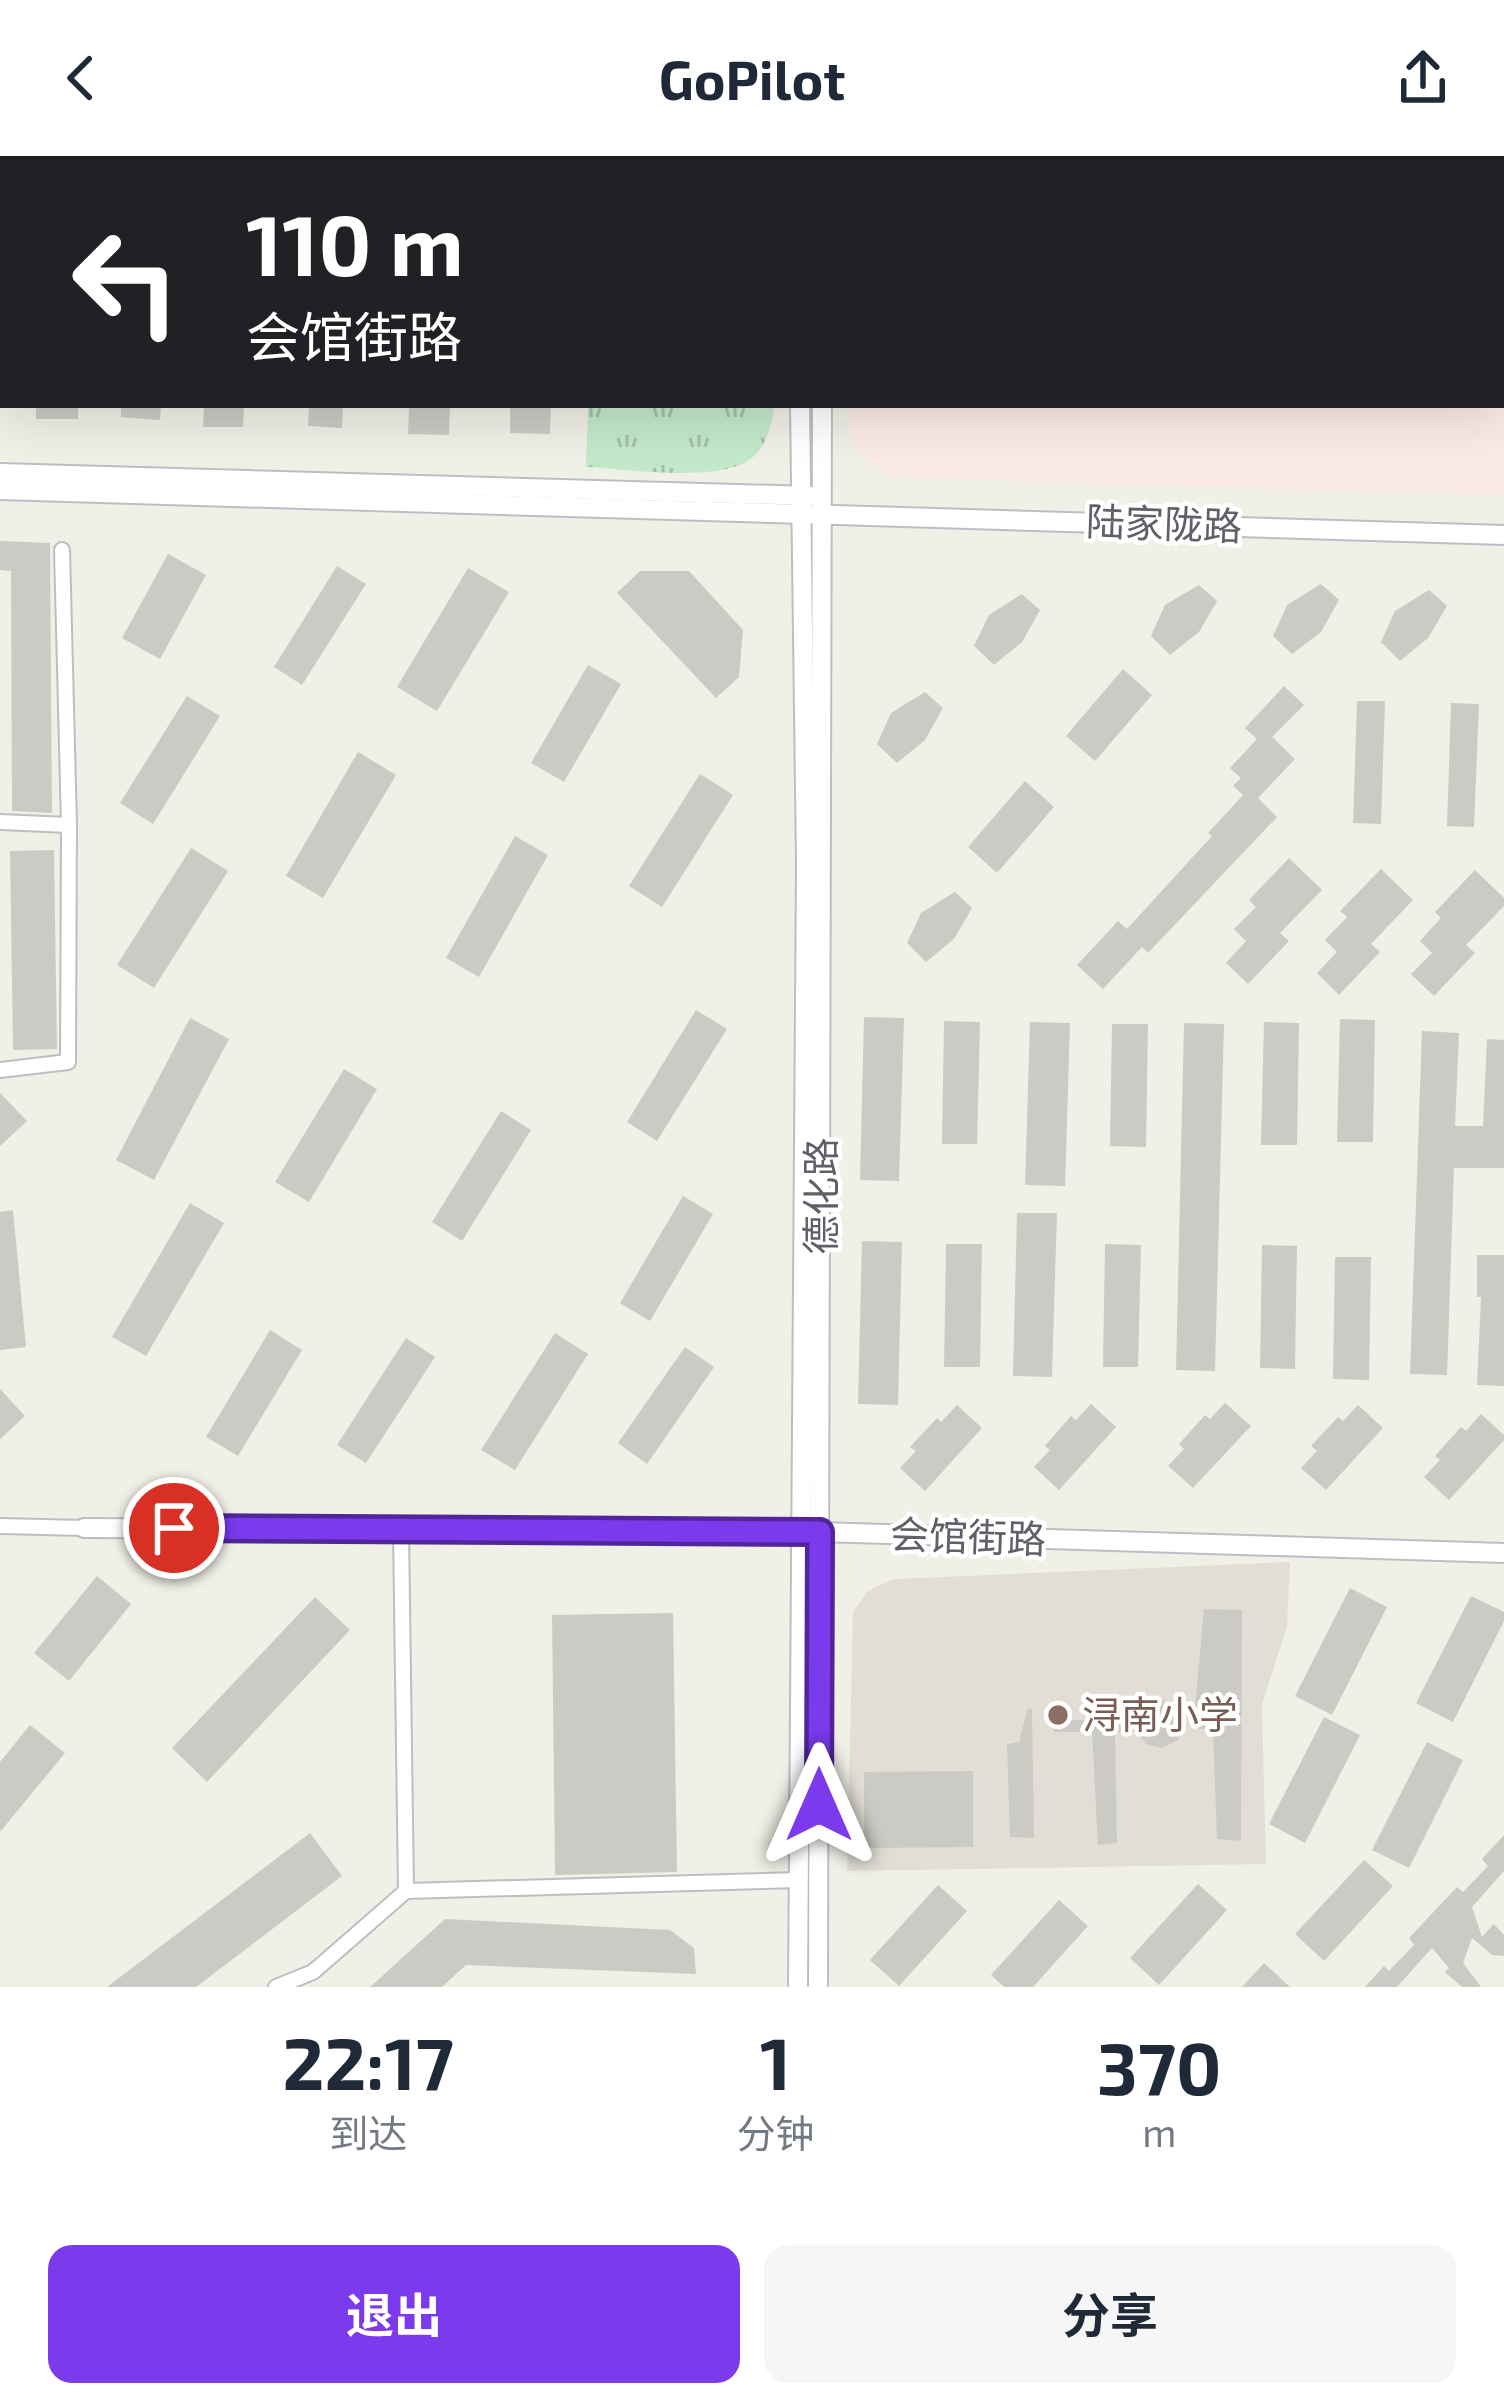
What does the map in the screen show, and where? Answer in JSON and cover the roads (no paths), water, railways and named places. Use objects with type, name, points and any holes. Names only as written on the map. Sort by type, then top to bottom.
[{"type":"street","name":"德化路","points":[[800,408],[818,1987]]},
{"type":"street","name":"德化路","points":[[798,1987],[811,1532],[822,408]]},
{"type":"street","points":[[0,473],[801,503]]},
{"type":"street","points":[[0,490],[801,503]]},
{"type":"street","name":"陆家陇路","points":[[801,503],[1504,536]]},
{"type":"street","points":[[0,1070],[68,1062],[70,825],[62,550]]},
{"type":"street","points":[[0,822],[70,825]]},
{"type":"street","name":"会馆街路","points":[[0,1526],[811,1532],[1504,1553]]},
{"type":"street","points":[[401,1530],[406,1891]]},
{"type":"street","points":[[275,1987],[313,1972],[406,1891],[799,1880]]},
{"type":"street","points":[[313,1972],[321,1987]]},
{"type":"place","name":"浔南小学","points":[[1058,1715]]}]
